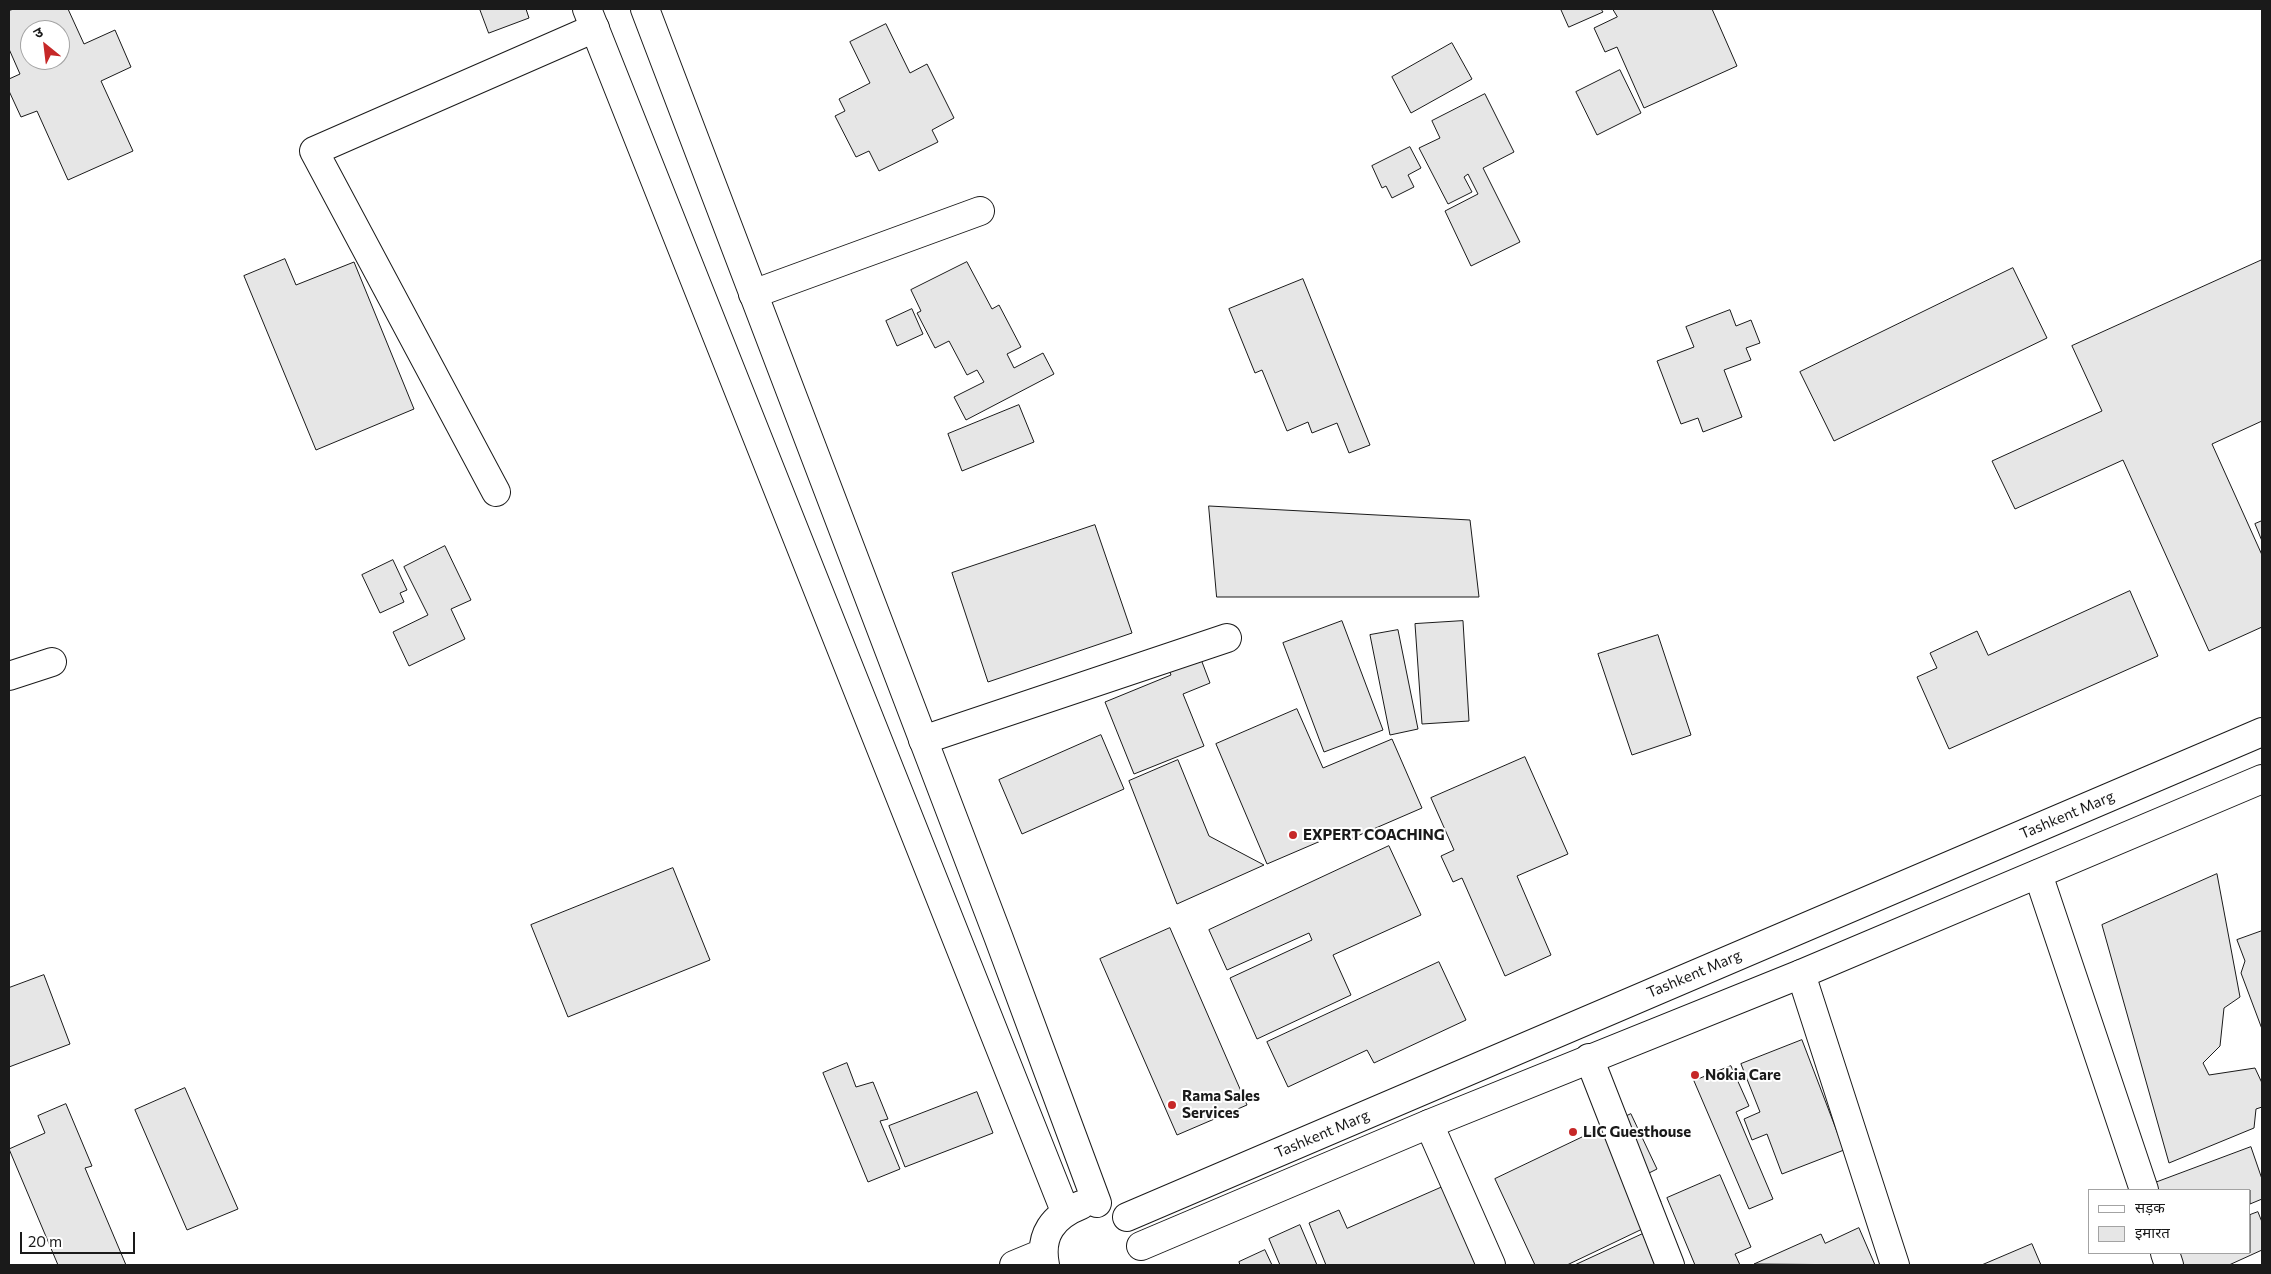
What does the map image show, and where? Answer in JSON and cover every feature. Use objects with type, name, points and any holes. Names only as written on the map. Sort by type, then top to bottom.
[{"type":"street","points":[[645,9],[1097,1203]]},
{"type":"street","points":[[496,492],[314,151],[591,18],[722,351],[918,836],[1065,1211]]},
{"type":"street","points":[[753,294],[980,211]]},
{"type":"street","points":[[923,740],[1227,638]]},
{"type":"street","points":[[9,676],[52,662]]},
{"type":"street","name":"Tashkent Marg","points":[[1127,1217],[2262,732]]},
{"type":"street","points":[[1014,1265],[1044,1259],[1045,1238],[1053,1223],[1065,1211],[1081,1205],[1097,1203],[1113,1208],[1127,1217],[1136,1230],[1140,1255],[1429,1124],[1801,974],[2262,779]]},
{"type":"street","points":[[2038,874],[2144,1189]]},
{"type":"street","points":[[1801,974],[1895,1265]]},
{"type":"street","points":[[1590,1058],[1670,1265]]},
{"type":"street","points":[[1429,1124],[1491,1265]]},
{"type":"building","points":[[14,9],[68,9],[84,44],[115,30],[131,67],[101,81],[133,151],[68,180],[37,111],[21,117],[9,91],[9,79],[20,74],[9,49],[9,11]]},
{"type":"building","points":[[480,9],[526,9],[529,18],[489,33]]},
{"type":"building","points":[[1561,9],[1601,9],[1603,12],[1569,27]]},
{"type":"building","points":[[1613,9],[1712,9],[1737,66],[1644,108],[1617,47],[1605,52],[1594,28],[1617,17]]},
{"type":"building","points":[[886,24],[910,73],[927,64],[954,118],[932,130],[938,142],[879,171],[869,151],[856,157],[835,116],[845,111],[839,99],[870,83],[850,42]]},
{"type":"building","points":[[1452,43],[1472,79],[1411,113],[1392,77]]},
{"type":"building","points":[[1620,70],[1641,113],[1597,135],[1576,92]]},
{"type":"building","points":[[1485,94],[1514,152],[1483,168],[1520,242],[1471,266],[1445,211],[1478,194],[1468,174],[1464,177],[1472,192],[1448,204],[1419,148],[1440,138],[1432,121]]},
{"type":"building","points":[[1410,147],[1421,168],[1408,175],[1414,187],[1392,198],[1386,186],[1382,188],[1372,166]]},
{"type":"building","points":[[285,259],[296,285],[354,262],[414,409],[316,450],[244,276]]},
{"type":"building","points":[[2262,260],[2262,421],[2212,444],[2262,555],[2262,627],[2209,651],[2123,460],[2015,509],[1992,461],[2102,411],[2072,346]]},
{"type":"building","points":[[967,262],[992,309],[999,305],[1021,347],[1007,354],[1014,368],[1043,353],[1054,374],[966,420],[954,397],[984,382],[977,370],[967,375],[949,341],[935,348],[917,313],[921,311],[911,290]]},
{"type":"building","points":[[2013,268],[2047,338],[1834,441],[1800,372]]},
{"type":"building","points":[[1303,279],[1370,445],[1349,453],[1337,423],[1312,433],[1308,422],[1287,431],[1262,370],[1255,373],[1229,309]]},
{"type":"building","points":[[912,309],[923,334],[897,346],[886,321]]},
{"type":"building","points":[[1730,310],[1736,326],[1751,320],[1760,343],[1746,348],[1751,360],[1724,370],[1742,417],[1703,432],[1698,418],[1681,424],[1657,361],[1694,347],[1686,327]]},
{"type":"building","points":[[1019,405],[1034,442],[962,471],[948,434]]},
{"type":"building","points":[[1209,506],[1470,520],[1479,597],[1217,597]]},
{"type":"building","points":[[2262,521],[2262,541],[2255,524]]},
{"type":"building","points":[[1095,525],[1132,633],[988,682],[952,573]]},
{"type":"building","points":[[445,546],[471,600],[451,609],[465,639],[409,666],[393,632],[428,615],[404,567]]},
{"type":"building","points":[[393,560],[407,590],[400,593],[404,602],[380,613],[362,575]]},
{"type":"building","points":[[2130,591],[2158,656],[1949,749],[1917,677],[1937,668],[1930,653],[1977,631],[1988,655]]},
{"type":"building","points":[[1342,621],[1383,730],[1324,752],[1283,643]]},
{"type":"building","points":[[1463,621],[1469,721],[1422,724],[1415,624]]},
{"type":"building","points":[[1398,630],[1418,729],[1390,735],[1370,635]]},
{"type":"building","points":[[1658,635],[1691,735],[1632,755],[1598,654]]},
{"type":"building","points":[[1199,654],[1210,683],[1183,694],[1204,746],[1134,774],[1105,702],[1171,675],[1168,667]]},
{"type":"building","points":[[1297,709],[1323,768],[1392,739],[1422,808],[1348,840],[1344,831],[1267,864],[1216,744]]},
{"type":"building","points":[[1101,735],[1124,789],[1022,834],[999,780]]},
{"type":"building","points":[[1525,757],[1568,854],[1517,876],[1551,955],[1505,976],[1462,878],[1453,882],[1441,856],[1454,850],[1431,798]]},
{"type":"building","points":[[1178,760],[1209,836],[1264,865],[1177,904],[1129,781]]},
{"type":"building","points":[[1389,846],[1421,915],[1333,955],[1351,995],[1257,1039],[1230,978],[1312,940],[1309,933],[1227,970],[1209,930]]},
{"type":"building","points":[[673,868],[710,960],[568,1017],[531,925]]},
{"type":"building","points":[[2217,874],[2240,997],[2224,1008],[2220,1046],[2203,1063],[2209,1075],[2255,1068],[2262,1083],[2262,1107],[2256,1109],[2254,1128],[2169,1163],[2102,925]]},
{"type":"building","points":[[1170,928],[1247,1105],[1177,1135],[1100,959]]},
{"type":"building","points":[[2262,931],[2262,1029],[2241,973],[2245,961],[2237,940]]},
{"type":"building","points":[[1439,962],[1466,1020],[1374,1063],[1367,1050],[1288,1087],[1267,1042]]},
{"type":"building","points":[[44,975],[70,1044],[9,1067],[9,988]]},
{"type":"building","points":[[1802,1040],[1844,1150],[1782,1174],[1767,1134],[1752,1140],[1744,1119],[1760,1112],[1741,1064]]},
{"type":"building","points":[[847,1063],[856,1087],[873,1082],[888,1119],[880,1121],[900,1169],[868,1182],[823,1073]]},
{"type":"building","points":[[1731,1066],[1749,1106],[1736,1112],[1773,1199],[1749,1209],[1694,1081]]},
{"type":"building","points":[[185,1088],[238,1209],[187,1230],[135,1110]]},
{"type":"building","points":[[977,1092],[993,1133],[905,1167],[889,1126]]},
{"type":"building","points":[[66,1104],[92,1166],[85,1168],[126,1265],[58,1265],[9,1149],[45,1133],[38,1116]]},
{"type":"building","points":[[1631,1114],[1657,1169],[1647,1174],[1661,1202],[1651,1207],[1659,1221],[1567,1265],[1535,1265],[1495,1179]]},
{"type":"building","points":[[2251,1147],[2262,1179],[2262,1199],[2251,1204],[2251,1189],[2145,1189],[2144,1187]]},
{"type":"building","points":[[1720,1175],[1751,1247],[1735,1254],[1740,1265],[1695,1265],[1667,1198]]},
{"type":"building","points":[[1447,1185],[1481,1265],[1326,1265],[1309,1223],[1339,1210],[1347,1228]]},
{"type":"building","points":[[2258,1212],[2262,1222],[2262,1250],[2229,1265],[2179,1265],[2174,1254],[2251,1254],[2251,1215]]},
{"type":"building","points":[[1300,1225],[1317,1265],[1280,1265],[1269,1239]]},
{"type":"building","points":[[1660,1226],[1677,1265],[1575,1265]]},
{"type":"building","points":[[1859,1228],[1875,1265],[1754,1264],[1821,1234],[1825,1243]]},
{"type":"building","points":[[2032,1244],[2041,1265],[1982,1265]]},
{"type":"building","points":[[1265,1250],[1272,1265],[1240,1265],[1239,1262]]},
{"type":"place","name":"EXPERT COACHING","points":[[1293,835]]},
{"type":"place","name":"Nokia Care","points":[[1695,1075]]},
{"type":"place","name":"Rama Sales Services","points":[[1172,1105]]},
{"type":"place","name":"LIC Guesthouse","points":[[1573,1132]]}]
